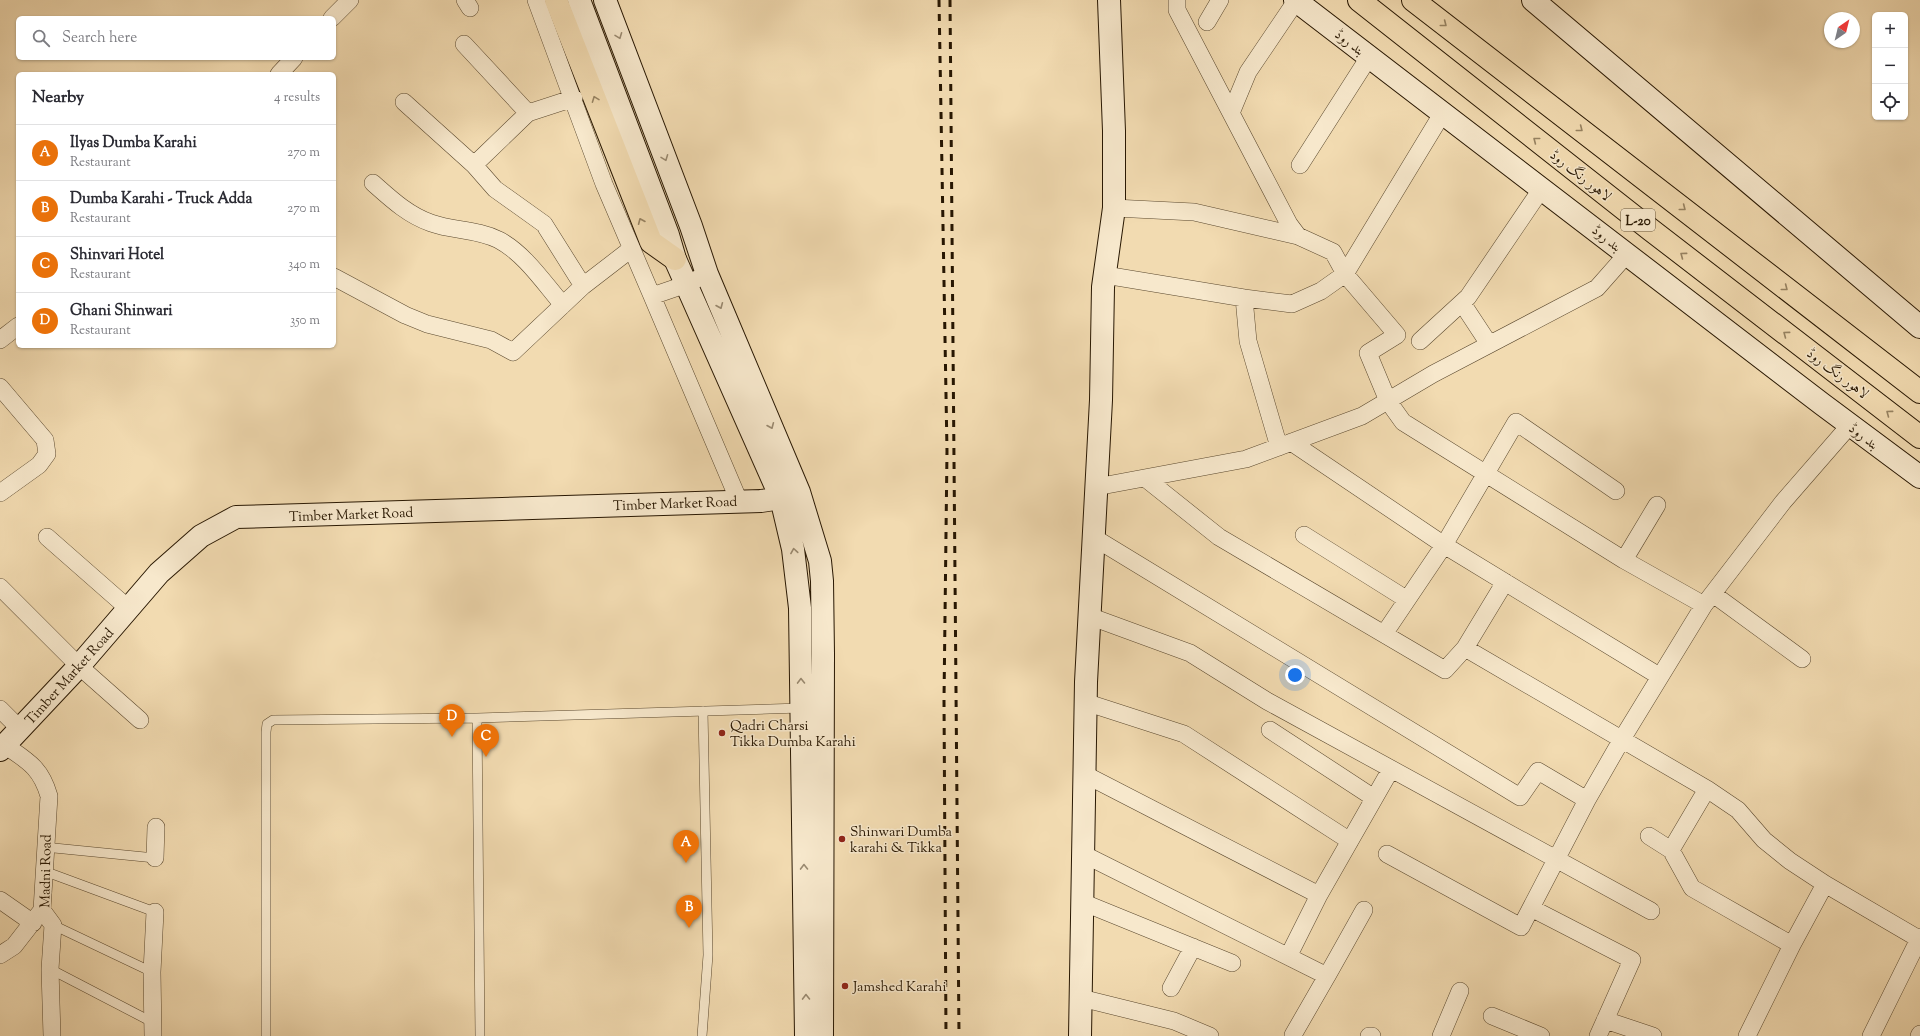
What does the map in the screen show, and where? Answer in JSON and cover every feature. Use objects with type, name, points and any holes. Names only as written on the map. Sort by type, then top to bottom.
[{"type":"highway","points":[[556,0],[650,242],[675,259]]},
{"type":"highway","name":"لاہور رنگ روڈ","points":[[1359,0],[1651,230],[1920,436]]},
{"type":"highway","name":"L-20","points":[[1413,0],[1920,392]]},
{"type":"main road","points":[[579,0],[650,242],[691,226]]},
{"type":"main road","points":[[606,0],[790,495],[800,608],[806,1036]]},
{"type":"main road","points":[[1080,1036],[1085,702],[1105,274],[1114,208],[1114,131],[1109,0]]},
{"type":"main road","name":"بند روڈ","points":[[1295,0],[1442,114],[1542,188],[1850,425],[1920,477]]},
{"type":"main road","points":[[1534,0],[1920,327]]},
{"type":"main road","points":[[675,259],[790,495],[816,544],[822,581],[822,1036]]},
{"type":"main road","name":"Timber Market Road","points":[[3,748],[79,666],[159,573],[201,536],[236,517],[739,501],[790,495]]},
{"type":"street","points":[[334,16],[350,0]]},
{"type":"street","points":[[536,0],[574,98],[604,184],[650,242],[652,296],[739,501]]},
{"type":"street","points":[[1177,0],[1177,10],[1289,224],[1298,236]]},
{"type":"street","points":[[1207,22],[1220,0]]},
{"type":"street","points":[[1231,113],[1248,72],[1295,0]]},
{"type":"street","points":[[464,44],[528,113]]},
{"type":"street","points":[[1300,165],[1369,57]]},
{"type":"street","points":[[281,72],[292,60]]},
{"type":"street","points":[[474,165],[528,113],[574,98]]},
{"type":"street","points":[[404,102],[474,165],[495,189],[544,224],[583,286]]},
{"type":"street","points":[[1105,274],[1244,298],[1292,304],[1321,291],[1345,274],[1442,114]]},
{"type":"street","points":[[373,183],[402,208],[430,223],[480,232],[509,247],[534,270],[563,305]]},
{"type":"street","points":[[1420,340],[1468,297],[1542,188]]},
{"type":"street","points":[[1114,208],[1194,212],[1298,236],[1333,252],[1345,274],[1397,335],[1368,353],[1388,401],[1403,422],[1624,560],[1709,599],[1802,659]]},
{"type":"street","points":[[336,278],[404,315],[427,324],[491,340],[513,352],[583,286],[650,242]]},
{"type":"street","points":[[1096,487],[1246,459],[1362,416],[1433,374],[1597,288],[1627,254]]},
{"type":"street","points":[[652,296],[687,284],[707,274]]},
{"type":"street","points":[[1244,298],[1248,341],[1285,444],[1444,545],[1659,676]]},
{"type":"street","points":[[1462,303],[1489,344]]},
{"type":"street","points":[[0,340],[16,328]]},
{"type":"street","points":[[0,387],[45,440],[47,454],[39,465],[0,493]]},
{"type":"street","points":[[1384,634],[1406,599],[1444,545],[1516,422],[1616,491]]},
{"type":"street","points":[[1387,854],[1521,927],[1587,800],[1659,676],[1709,599],[1783,502],[1850,425]]},
{"type":"street","points":[[1145,478],[1219,537],[1445,670],[1464,648],[1505,582]]},
{"type":"street","points":[[1624,560],[1657,506]]},
{"type":"street","points":[[1304,535],[1406,599]]},
{"type":"street","points":[[47,537],[129,609]]},
{"type":"street","points":[[1093,537],[1520,797],[1538,771],[1587,800]]},
{"type":"street","points":[[0,587],[79,666],[140,720]]},
{"type":"street","points":[[1089,616],[1190,653],[1267,700],[1651,911]]},
{"type":"street","points":[[1464,648],[1707,789],[1738,810],[1764,840],[1790,861],[1825,884],[1920,938],[1871,1036]]},
{"type":"street","points":[[1085,702],[1184,734],[1350,841]]},
{"type":"street","points":[[0,709],[21,730]]},
{"type":"street","points":[[1270,730],[1374,798]]},
{"type":"street","name":"Madni Road","points":[[3,748],[34,765],[44,781],[49,796],[44,847],[44,871],[37,916],[53,925],[50,969],[52,1036]]},
{"type":"street","points":[[1289,955],[1319,895],[1392,769]]},
{"type":"street","points":[[1084,774],[1319,895]]},
{"type":"street","points":[[1671,850],[1707,789]]},
{"type":"street","points":[[156,827],[156,858]]},
{"type":"street","points":[[1649,836],[1671,850],[1692,888],[1792,945]]},
{"type":"street","points":[[1083,854],[1289,955],[1327,976]]},
{"type":"street","points":[[1748,1036],[1792,945],[1825,884]]},
{"type":"street","points":[[0,900],[37,916],[14,946],[0,955]]},
{"type":"street","points":[[1082,902],[1232,963]]},
{"type":"street","points":[[1531,908],[1632,960],[1598,1036]]},
{"type":"street","points":[[1293,1035],[1364,910]]},
{"type":"street","points":[[153,1029],[152,972],[155,912]]},
{"type":"street","points":[[1172,988],[1193,947]]},
{"type":"street","points":[[1441,1036],[1460,991]]},
{"type":"street","points":[[1081,998],[1174,1021],[1210,1036]]},
{"type":"street","points":[[1492,1016],[1541,1036]]},
{"type":"street","points":[[1605,1020],[1652,1036]]},
{"type":"lane","points":[[266,1036],[266,732],[267,724],[273,720],[477,718],[802,708]]},
{"type":"lane","points":[[702,1036],[708,955],[703,711]]},
{"type":"lane","points":[[477,718],[480,1036]]},
{"type":"lane","points":[[44,847],[156,858]]},
{"type":"lane","points":[[44,871],[155,912]]},
{"type":"lane","points":[[53,925],[152,972]]},
{"type":"lane","points":[[50,969],[153,1029]]},
{"type":"railway","points":[[939,0],[947,451],[944,700],[946,1036]]},
{"type":"railway","points":[[950,0],[959,1036]]},
{"type":"place","name":"Qadri Charsi Tikka Dumba Karahi","points":[[722,733]]},
{"type":"place","name":"Ghani Shinwari","points":[[452,737]]},
{"type":"place","name":"Shinvari Hotel","points":[[486,757]]},
{"type":"place","name":"Shinwari Dumba karahi & Tikka","points":[[842,839]]},
{"type":"place","name":"Ilyas Dumba Karahi","points":[[686,863]]},
{"type":"place","name":"Dumba Karahi - Truck Adda","points":[[689,928]]},
{"type":"place","name":"Jamshed Karahi","points":[[845,986]]}]
